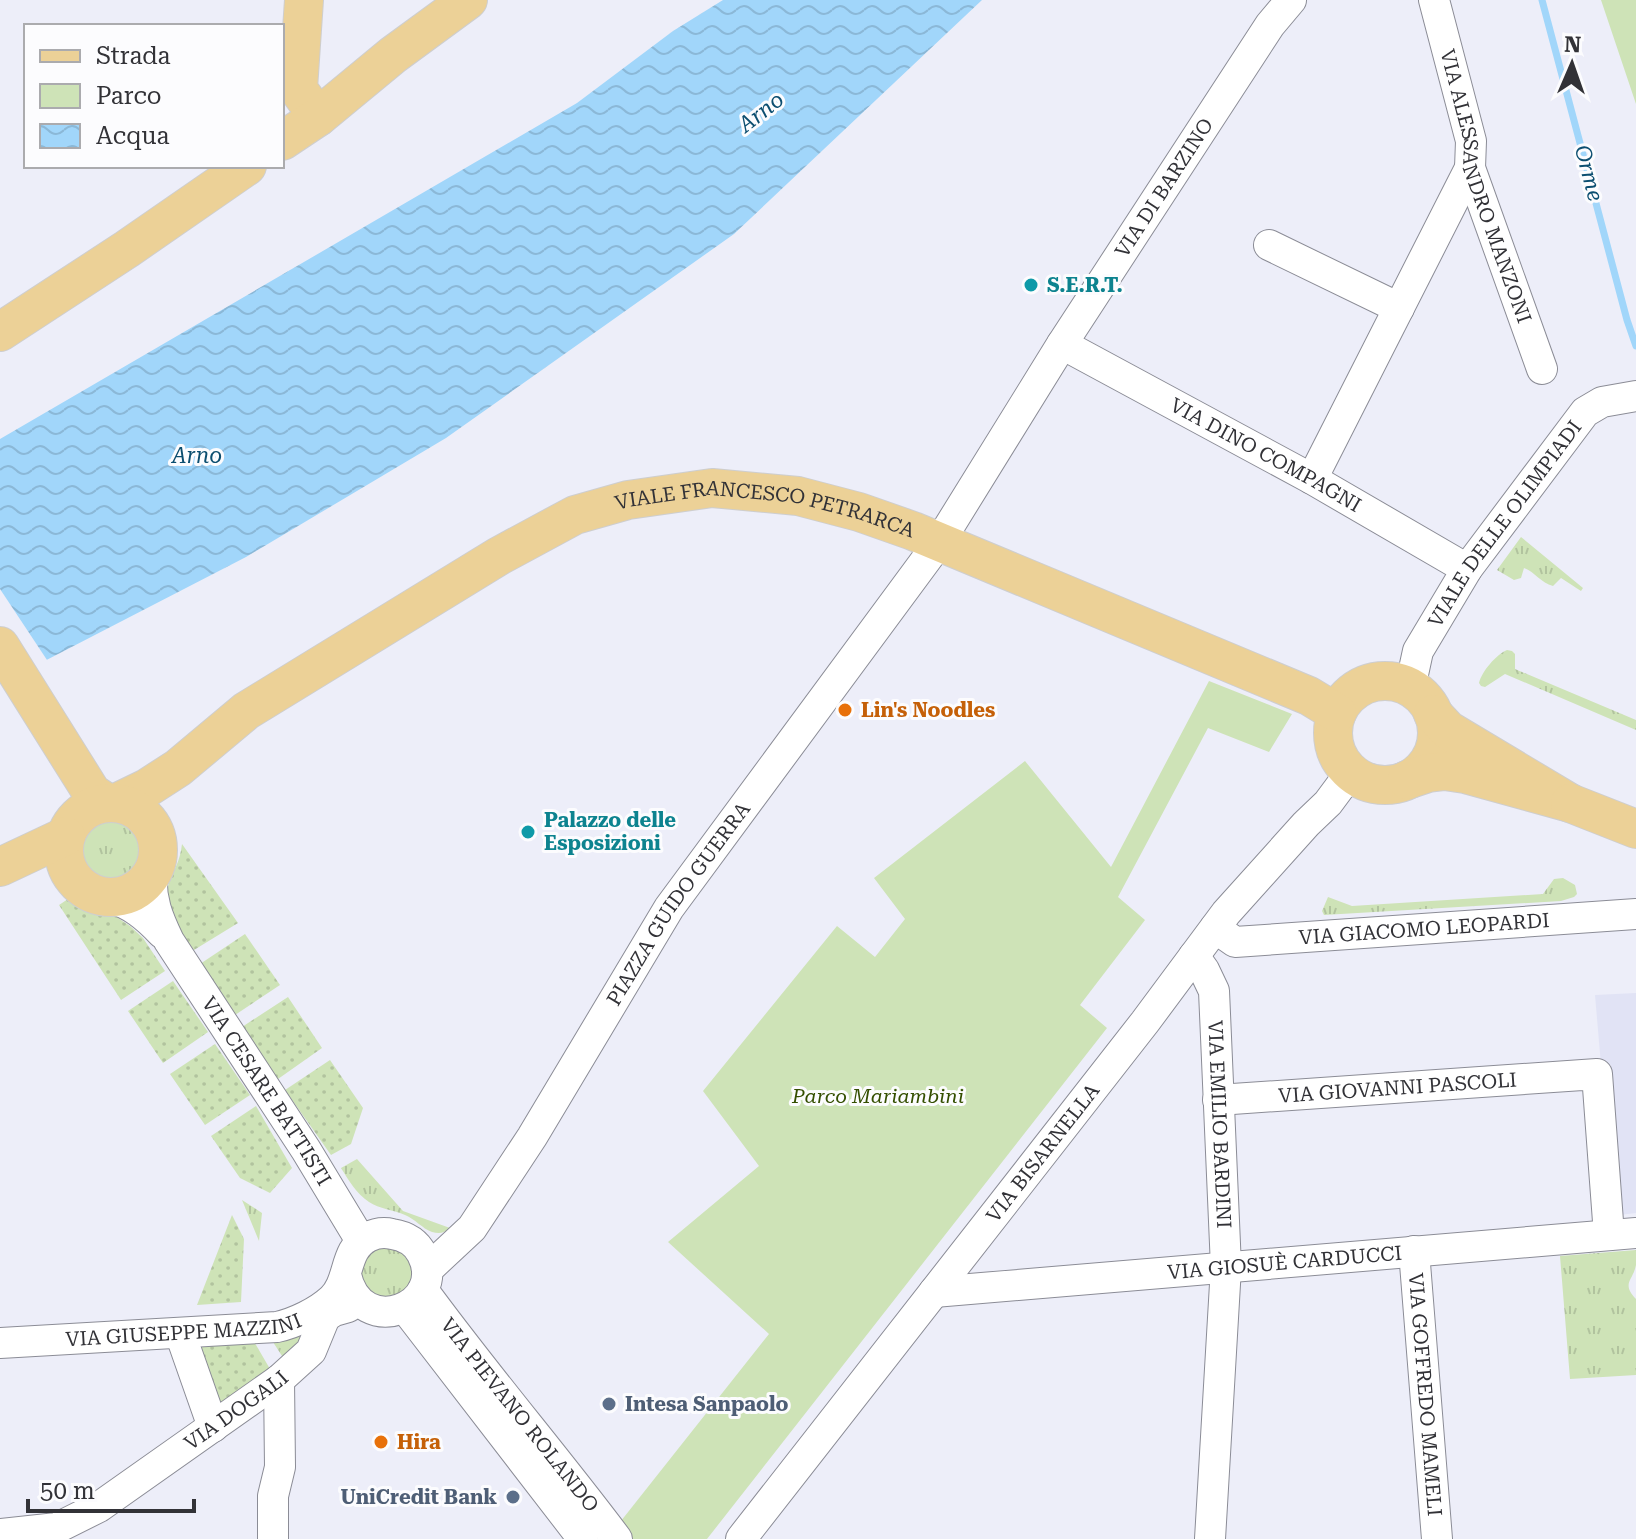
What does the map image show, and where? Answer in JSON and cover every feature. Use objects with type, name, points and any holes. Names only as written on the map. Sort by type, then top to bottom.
[{"type":"main road","points":[[304,0],[298,89],[318,117]]},
{"type":"main road","points":[[284,140],[318,117],[393,55],[468,0]]},
{"type":"main road","points":[[0,332],[244,168]]},
{"type":"main road","name":"VIALE FRANCESCO PETRARCA","points":[[111,803],[147,788],[178,768],[246,711],[499,556],[575,515],[628,500],[712,488],[798,496],[859,512],[940,541],[1309,696],[1337,713]]},
{"type":"main road","points":[[0,646],[70,773],[70,843],[79,885],[109,897],[134,891],[144,883],[154,854],[150,824],[141,813],[129,806],[97,798],[70,773],[0,679]]},
{"type":"main road","points":[[1570,803],[1448,730],[1421,701],[1389,681],[1368,684],[1349,695],[1337,713],[1333,738],[1342,763],[1351,772],[1374,784],[1386,785],[1445,771],[1465,774],[1570,803],[1636,829]]},
{"type":"main road","points":[[1407,780],[1429,760],[1437,737],[1421,701]]},
{"type":"main road","name":"VIALE FRANCESCO PETRARCA","points":[[154,854],[187,777],[220,734]]},
{"type":"main road","points":[[0,868],[70,843],[83,813],[94,806],[111,803]]},
{"type":"street","name":"VIA DI BARZINO","points":[[940,541],[1062,344],[1270,25],[1291,0]]},
{"type":"street","name":"VIA ALESSANDRO MANZONI","points":[[1434,0],[1471,141],[1470,168],[1542,369]]},
{"type":"street","points":[[1312,479],[1470,168]]},
{"type":"street","points":[[1269,245],[1399,308]]},
{"type":"street","name":"VIA DINO COMPAGNI","points":[[1062,344],[1312,479],[1467,569]]},
{"type":"street","name":"VIALE DELLE OLIMPIADI","points":[[1421,701],[1418,651],[1467,569],[1585,412],[1602,402],[1636,396]]},
{"type":"street","name":"PIAZZA GUIDO GUERRA","points":[[418,1290],[472,1228],[526,1147],[669,908],[940,541]]},
{"type":"street","name":"VIA BISARNELLA","points":[[741,1539],[1145,1022],[1226,913],[1328,803],[1351,772]]},
{"type":"street","name":"VIA CESARE BATTISTI","points":[[154,854],[153,903],[169,941],[306,1150],[361,1241]]},
{"type":"street","name":"VIA CESARE BATTISTI","points":[[109,897],[135,908],[169,941]]},
{"type":"street","name":"VIA GIACOMO LEOPARDI","points":[[1215,928],[1235,942],[1636,914]]},
{"type":"street","name":"VIA EMILIO BARDINI","points":[[1194,956],[1214,991],[1226,1267],[1210,1539]]},
{"type":"street","name":"VIA GIOVANNI PASCOLI","points":[[1218,1100],[1597,1074],[1614,1235]]},
{"type":"street","points":[[385,1232],[410,1240],[419,1248],[424,1259],[418,1290],[392,1312],[378,1312],[366,1307],[349,1288],[346,1275],[353,1251],[361,1241],[385,1232]]},
{"type":"street","name":"VIA GIOSUÈ CARDUCCI","points":[[934,1292],[1614,1235]]},
{"type":"street","name":"VIA GOFFREDO MAMELI","points":[[1414,1251],[1437,1539]]},
{"type":"street","name":"VIA GIUSEPPE MAZZINI","points":[[0,1343],[277,1327],[334,1298],[346,1275]]},
{"type":"street","name":"VIA PIEVANO ROLANDO","points":[[418,1290],[583,1539]]},
{"type":"street","name":"VIA PIEVANO ROLANDO","points":[[418,1290],[546,1446],[617,1539]]},
{"type":"street","name":"VIA DOGALI","points":[[0,1534],[57,1528],[99,1507],[279,1380],[311,1351],[325,1317],[347,1307],[366,1307]]},
{"type":"street","points":[[180,1333],[213,1427]]},
{"type":"street","points":[[273,1539],[273,1496],[280,1467],[279,1380]]},
{"type":"shaded area","points":[[1636,993],[1636,1213],[1619,1215],[1611,1065],[1601,1065],[1595,995]]},
{"type":"green space","points":[[1601,0],[1636,0],[1636,104]]},
{"type":"green space","points":[[1521,537],[1583,588],[1581,591],[1561,578],[1553,586],[1549,585],[1524,568],[1521,578],[1514,580],[1497,570]]},
{"type":"green space","points":[[1507,650],[1515,654],[1515,669],[1636,720],[1636,730],[1505,674],[1485,687],[1481,686],[1479,683],[1486,669]]},
{"type":"green space","name":"Parco Mariambini","points":[[1209,681],[1292,714],[1269,752],[1208,728],[1118,897],[1145,920],[1080,1005],[1107,1028],[707,1539],[627,1539],[617,1526],[769,1334],[668,1242],[759,1166],[703,1091],[837,926],[875,957],[905,919],[874,878],[1025,761],[1111,867]]},
{"type":"green space","points":[[112,813],[136,823],[146,847],[136,871],[112,881],[88,871],[78,847],[88,823]]},
{"type":"green space","points":[[182,844],[238,923],[194,950],[174,921],[168,904],[168,886]]},
{"type":"green space","points":[[1563,878],[1575,885],[1577,894],[1561,901],[1324,915],[1322,911],[1328,897],[1352,906],[1543,894],[1554,879]]},
{"type":"green space","points":[[68,899],[85,910],[115,916],[130,926],[143,938],[165,971],[121,1000],[59,905]]},
{"type":"green space","points":[[245,934],[280,985],[235,1015],[200,964]]},
{"type":"green space","points":[[173,981],[208,1032],[163,1063],[128,1011]]},
{"type":"green space","points":[[288,997],[322,1048],[278,1079],[242,1027]]},
{"type":"green space","points":[[215,1044],[250,1095],[205,1125],[170,1074]]},
{"type":"green space","points":[[330,1060],[363,1108],[351,1144],[331,1155],[285,1090]]},
{"type":"green space","points":[[256,1106],[292,1168],[270,1193],[240,1178],[211,1136]]},
{"type":"green space","points":[[357,1159],[403,1211],[450,1228],[442,1233],[432,1232],[405,1215],[369,1202],[341,1168]]},
{"type":"green space","points":[[242,1200],[262,1213],[259,1241]]},
{"type":"green space","points":[[232,1215],[244,1239],[241,1302],[197,1305]]},
{"type":"green space","points":[[375,1244],[404,1247],[416,1281],[387,1303],[360,1288],[360,1257]]},
{"type":"green space","points":[[1636,1250],[1636,1265],[1629,1289],[1636,1299],[1636,1375],[1570,1379],[1560,1256]]},
{"type":"green space","points":[[307,1324],[298,1349],[284,1359],[271,1339]]},
{"type":"green space","points":[[252,1338],[270,1369],[218,1408],[193,1345]]},
{"type":"water","name":"Arno","points":[[723,0],[982,0],[734,234],[446,438],[246,557],[0,684],[0,439],[577,103],[673,31]]},
{"type":"pier","points":[[0,589],[49,663],[0,688]]},
{"type":"waterway","name":"Orme","points":[[1542,0],[1636,346]]},
{"type":"place","name":"S.E.R.T.","points":[[1031,285]]},
{"type":"place","name":"Lin's Noodles","points":[[845,710]]},
{"type":"place","name":"Palazzo delle Esposizioni","points":[[528,832]]},
{"type":"place","name":"Intesa Sanpaolo","points":[[609,1404]]},
{"type":"place","name":"Hira","points":[[381,1442]]},
{"type":"place","name":"UniCredit Bank","points":[[513,1497]]}]
